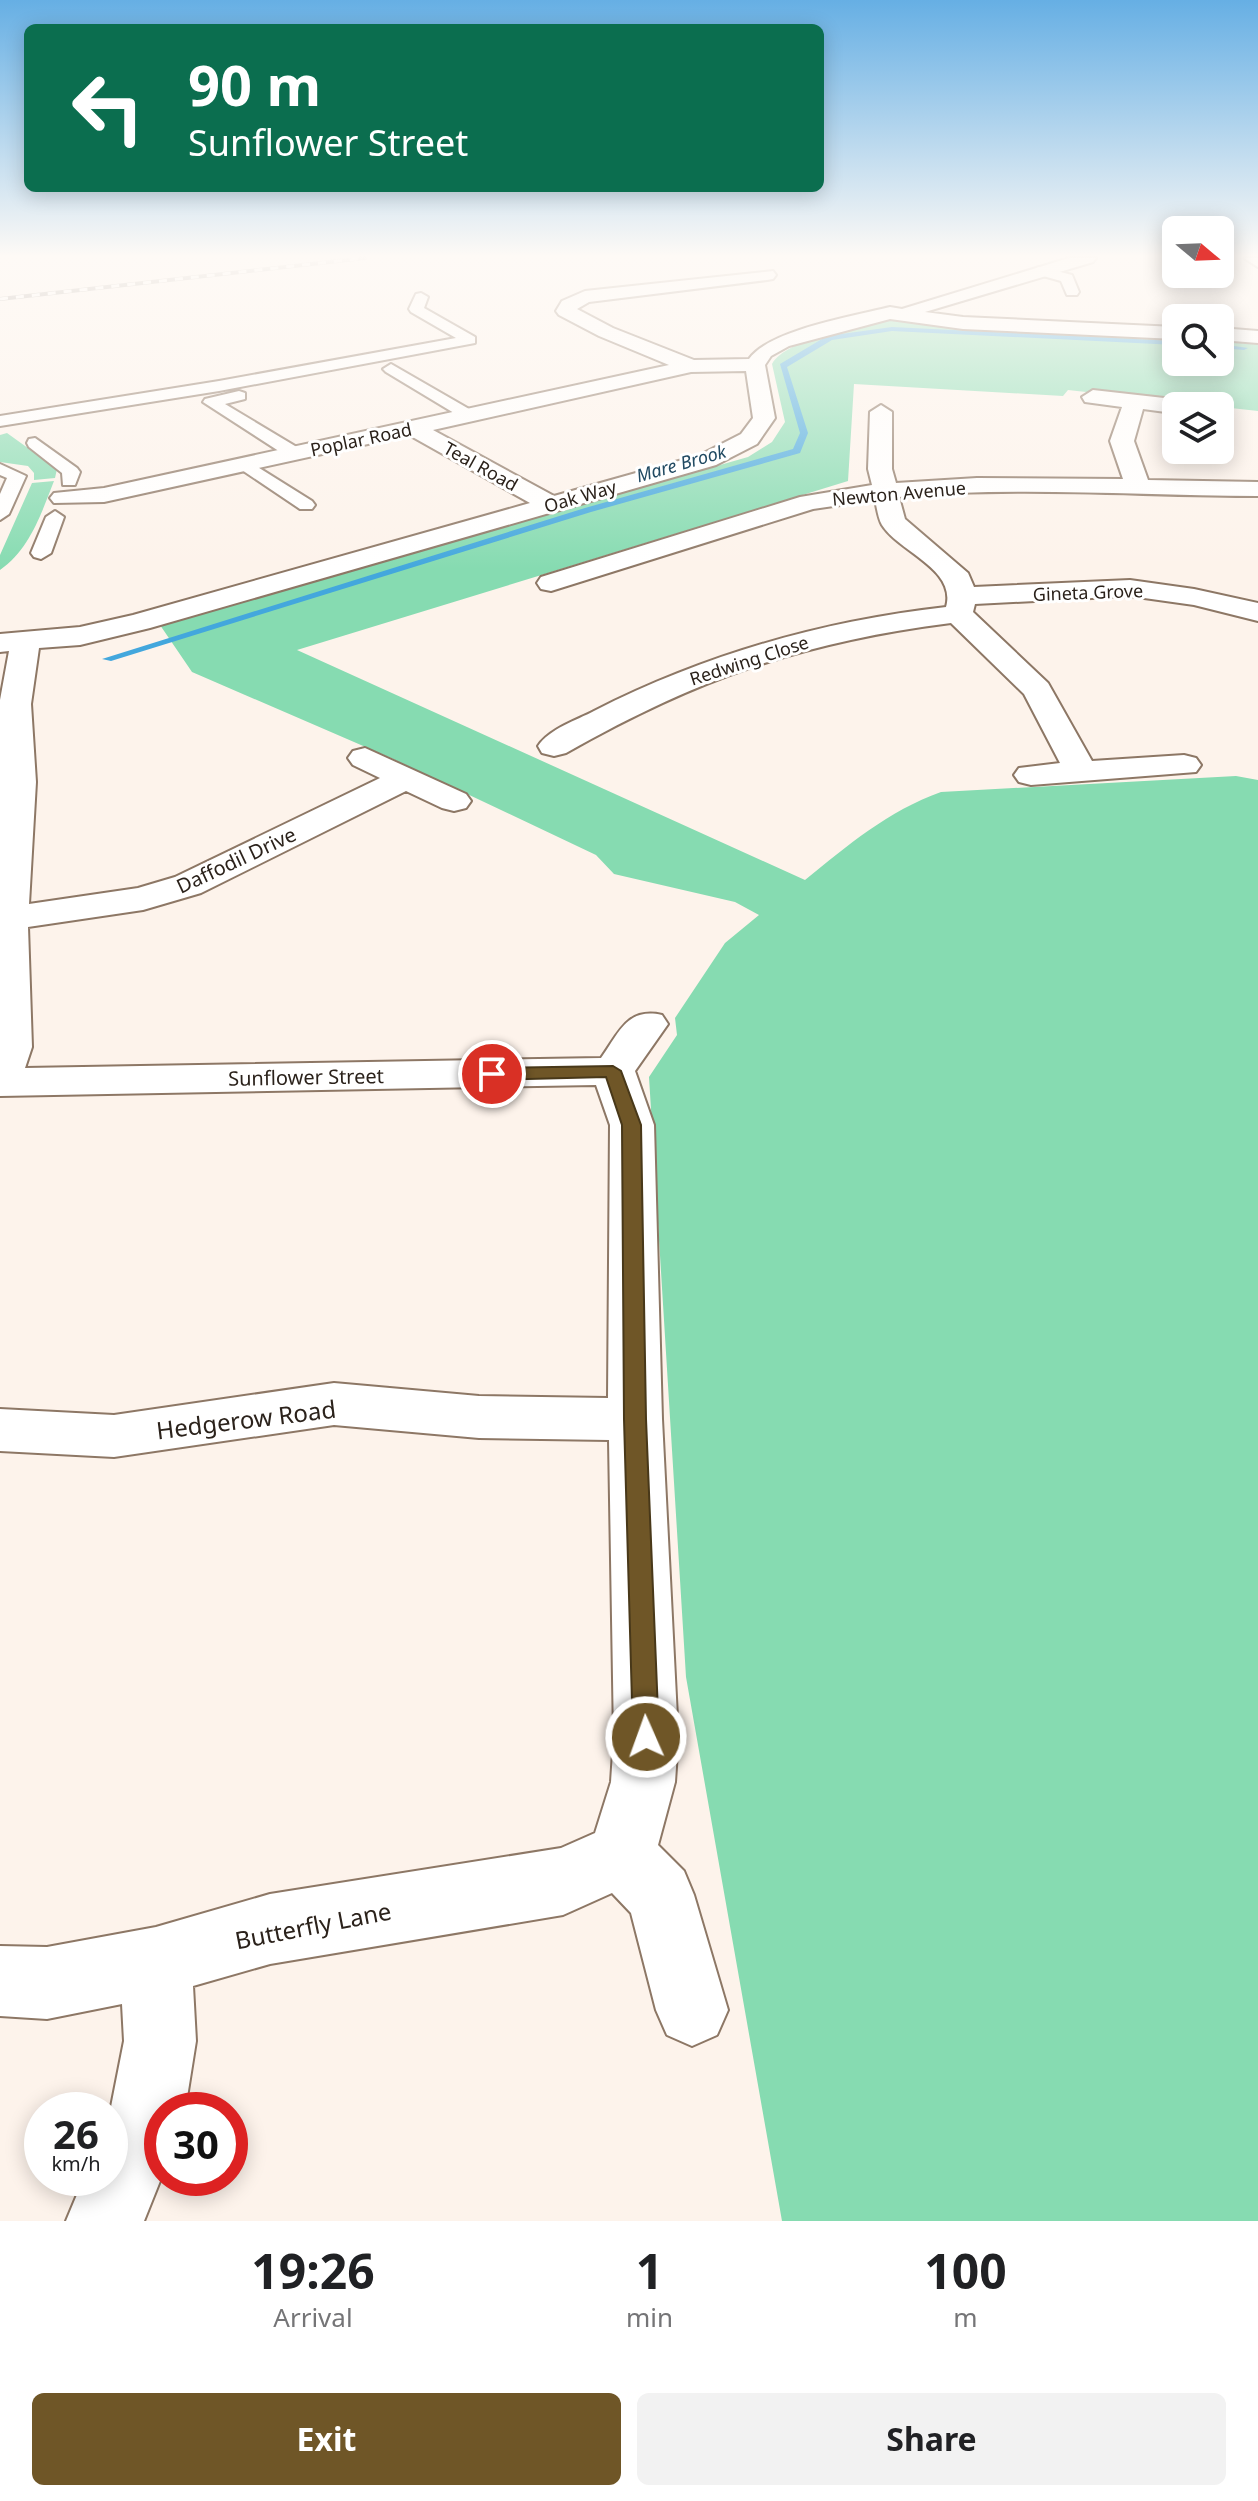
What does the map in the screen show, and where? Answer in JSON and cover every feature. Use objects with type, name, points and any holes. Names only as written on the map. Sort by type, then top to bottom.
[{"type":"street","points":[[680,362],[691,366]]},
{"type":"street","points":[[755,365],[757,362]]},
{"type":"street","name":"Poplar Road","points":[[62,499],[104,495],[691,366],[755,365]]},
{"type":"street","name":"Oak Way","points":[[12,642],[80,636],[140,622],[708,460],[749,439],[764,418],[755,365]]},
{"type":"street","points":[[1093,397],[1162,405]]},
{"type":"street","points":[[1135,401],[1122,441],[1138,487]]},
{"type":"street","points":[[881,412],[880,469],[893,522],[958,579],[960,605],[1037,690],[1081,772]]},
{"type":"street","name":"Teal Road","points":[[413,428],[550,504]]},
{"type":"street","name":"Newton Avenue","points":[[551,583],[809,502],[884,491],[1029,485],[1258,489]]},
{"type":"street","name":"Gineta Grove","points":[[960,605],[1130,588],[1194,597],[1258,612]]},
{"type":"street","name":"Redwing Close","points":[[554,746],[596,721],[720,667],[792,644],[960,605]]},
{"type":"street","points":[[0,1080],[11,1047],[8,812],[19,779],[12,642]]},
{"type":"street","points":[[365,758],[454,801]]},
{"type":"street","points":[[1031,775],[1184,765]]},
{"type":"street","name":"Daffodil Drive","points":[[9,918],[143,899],[188,885],[406,778]]},
{"type":"street","points":[[647,1024],[613,1071],[632,1125],[635,1419],[646,1737],[643,1782],[622,1855],[660,1895],[692,2010]]},
{"type":"street","name":"Sunflower Street","points":[[0,1080],[613,1071]]},
{"type":"street","name":"Hedgerow Road","points":[[0,1430],[114,1436],[334,1404],[479,1417],[635,1419]]},
{"type":"street","name":"Butterfly Lane","points":[[0,1981],[47,1983],[156,1962],[270,1929],[563,1881],[622,1855]]},
{"type":"street","points":[[105,2221],[146,2121],[160,2041],[156,1962]]},
{"type":"lane","points":[[0,421],[352,362]]},
{"type":"lane","points":[[391,369],[470,416]]},
{"type":"lane","points":[[242,395],[211,402],[294,453]]},
{"type":"lane","points":[[35,443],[71,472],[41,553]]},
{"type":"lane","points":[[245,464],[306,505]]},
{"type":"lane","points":[[0,469],[17,476],[0,514]]},
{"type":"green space","points":[[774,362],[1162,362],[1162,376],[1234,376],[1234,362],[1258,362],[1258,411],[1234,408],[1234,392],[1162,392],[1162,400],[1068,390],[1063,396],[854,384],[848,481],[297,650],[805,880],[886,819],[941,792],[1236,776],[1258,780],[1258,2221],[782,2221],[686,1677],[649,1077],[677,1035],[675,1018],[725,943],[759,915],[735,902],[614,874],[596,855],[391,758],[192,672],[160,625],[748,457],[772,442],[785,422],[772,364]]},
{"type":"green space","points":[[7,433],[57,469],[55,478],[34,480],[34,473],[28,466],[0,462],[0,435]]},
{"type":"green space","points":[[54,481],[27,541],[0,570],[0,555],[32,483]]},
{"type":"waterway","name":"Mare Brook","points":[[107,659],[588,510],[797,451],[804,433],[783,366],[790,362]]},
{"type":"route","points":[[492,1074],[613,1071],[632,1125],[635,1419],[646,1737]]}]
